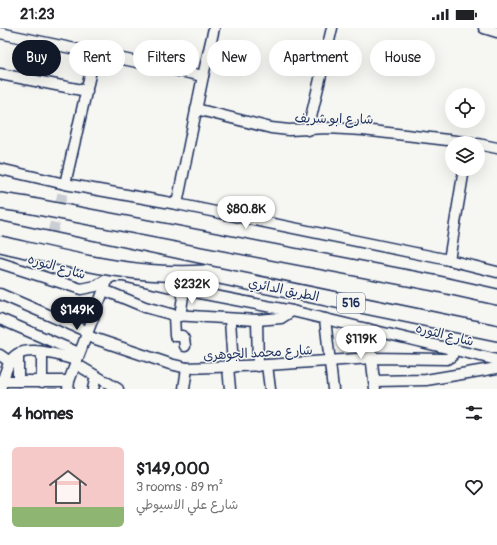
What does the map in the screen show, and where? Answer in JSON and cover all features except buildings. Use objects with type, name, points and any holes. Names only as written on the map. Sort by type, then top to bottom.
[{"type":"highway","points":[[0,190],[16,197],[27,205]]},
{"type":"highway","points":[[0,201],[434,283],[497,297]]},
{"type":"highway","name":"الطريق الدائري","points":[[0,229],[497,333]]},
{"type":"highway","points":[[0,244],[101,266],[135,271],[184,275],[205,273]]},
{"type":"street","points":[[177,204],[214,28]]},
{"type":"street","points":[[308,130],[332,28]]},
{"type":"street","points":[[484,28],[497,32]]},
{"type":"street","points":[[0,33],[69,48]]},
{"type":"street","points":[[125,59],[203,76]]},
{"type":"street","points":[[0,74],[87,91]]},
{"type":"street","points":[[65,184],[90,76]]},
{"type":"street","name":"شارع ابو شريف","points":[[196,109],[271,128],[308,130],[327,128],[363,130],[445,140]]},
{"type":"street","name":"شارع ابو شريف","points":[[485,146],[497,148]]},
{"type":"street","points":[[0,169],[65,184],[177,204],[448,260],[497,272]]},
{"type":"street","points":[[448,260],[463,176]]},
{"type":"street","name":"شارع الثوره","points":[[0,264],[82,289],[96,286],[112,276],[123,276],[325,319],[497,360]]},
{"type":"street","points":[[77,359],[42,352],[23,352],[18,354],[10,362],[1,387],[42,382],[68,385],[108,278]]},
{"type":"street","points":[[104,290],[146,307],[177,316],[257,320],[281,318],[292,312]]},
{"type":"street","points":[[184,290],[174,334],[175,336],[184,337],[185,346]]},
{"type":"street","name":"شارع محمد الجوهرى","points":[[0,294],[88,334],[170,364],[186,368],[263,366],[372,358],[446,359],[450,358],[454,349]]},
{"type":"street","points":[[230,319],[230,389]]},
{"type":"street","points":[[325,319],[333,389]]},
{"type":"street","points":[[0,320],[77,359],[96,376],[118,389]]},
{"type":"street","points":[[257,320],[263,366],[270,389]]},
{"type":"street","points":[[368,329],[375,385],[426,380],[497,368]]},
{"type":"street","points":[[42,352],[42,382]]},
{"type":"street","points":[[18,354],[23,384]]},
{"type":"street","points":[[0,355],[10,362]]},
{"type":"street","points":[[184,389],[186,368]]},
{"type":"street","points":[[93,389],[96,376]]},
{"type":"tunnel","points":[[41,276],[65,184]]}]
